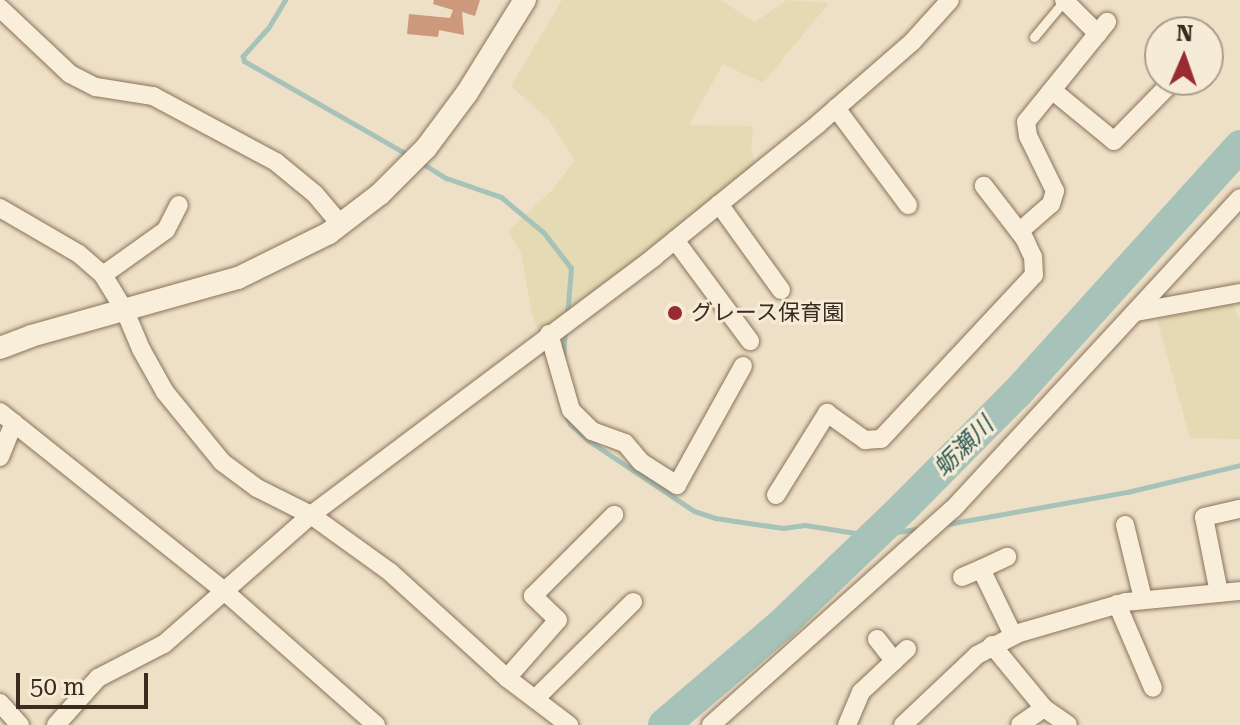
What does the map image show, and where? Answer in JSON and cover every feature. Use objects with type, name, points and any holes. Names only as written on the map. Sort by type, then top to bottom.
[{"type":"street","points":[[0,348],[238,278],[308,246],[341,225],[392,184],[426,148],[467,93],[525,0]]},
{"type":"street","points":[[56,725],[98,678],[164,644],[311,515],[675,240],[836,108],[913,41],[945,5],[924,0]]},
{"type":"street","points":[[1020,231],[1051,204],[1055,195],[1053,182],[1028,136],[1026,122],[1102,28],[1064,0]]},
{"type":"street","points":[[0,8],[70,74],[96,87],[153,96],[268,157],[306,185],[341,225]]},
{"type":"street","points":[[1052,90],[1114,141],[1158,96]]},
{"type":"street","points":[[836,108],[908,205]]},
{"type":"street","points":[[776,495],[827,413],[865,440],[881,439],[1034,275],[1033,257],[1020,231],[984,186]]},
{"type":"street","points":[[711,725],[953,509],[1240,198]]},
{"type":"street","points":[[719,204],[781,290]]},
{"type":"street","points":[[103,275],[166,230],[179,205]]},
{"type":"street","points":[[0,208],[79,254],[103,275],[125,311],[141,349],[165,392],[222,462],[257,488],[311,515],[390,572],[507,678],[569,725]]},
{"type":"street","points":[[675,240],[750,341]]},
{"type":"street","points":[[1136,312],[1240,293]]},
{"type":"street","points":[[549,334],[571,410],[592,431],[625,443],[641,462],[677,485],[743,366]]},
{"type":"street","points":[[0,457],[7,417],[223,590],[376,725]]},
{"type":"street","points":[[1219,593],[1204,517],[1240,509]]},
{"type":"street","points":[[507,678],[558,620],[533,596],[614,515]]},
{"type":"street","points":[[1125,525],[1143,599]]},
{"type":"street","points":[[962,577],[1007,557]]},
{"type":"street","points":[[981,569],[1013,635]]},
{"type":"street","points":[[903,725],[965,664],[1013,635],[1117,604],[1240,591]]},
{"type":"street","points":[[535,699],[633,602]]},
{"type":"street","points":[[1117,604],[1153,688]]},
{"type":"street","points":[[847,725],[861,692],[901,655],[877,639]]},
{"type":"street","points":[[992,645],[1044,708],[1068,725]]},
{"type":"street","points":[[0,703],[20,725]]},
{"type":"street","points":[[1020,725],[1044,708]]},
{"type":"lane","points":[[1034,37],[1064,0]]},
{"type":"shaded area","points":[[562,0],[720,0],[755,22],[787,0],[829,3],[763,83],[723,64],[689,125],[753,126],[751,146],[755,167],[541,338],[532,315],[521,253],[508,231],[553,189],[575,160],[549,120],[511,86]]},
{"type":"shaded area","points":[[1232,303],[1240,320],[1240,439],[1190,438],[1157,320]]},
{"type":"building","points":[[434,0],[480,0],[475,16],[462,12],[464,35],[439,30],[438,37],[407,34],[409,14],[450,18],[453,10],[433,4]]},
{"type":"waterway","points":[[285,0],[268,28],[243,56],[244,61],[408,155]]},
{"type":"waterway","name":"蛎瀬川","points":[[664,725],[780,626],[904,507],[1017,393],[1240,146]]},
{"type":"waterway","points":[[420,162],[446,178],[501,197],[544,233],[571,268],[567,317]]},
{"type":"waterway","points":[[563,357],[565,331]]},
{"type":"waterway","points":[[565,414],[570,424],[589,441],[694,511],[715,518],[783,528],[805,525],[874,536],[921,528]]},
{"type":"waterway","points":[[947,524],[1127,492],[1240,465]]},
{"type":"place","name":"グレース保育園","points":[[675,313]]}]
